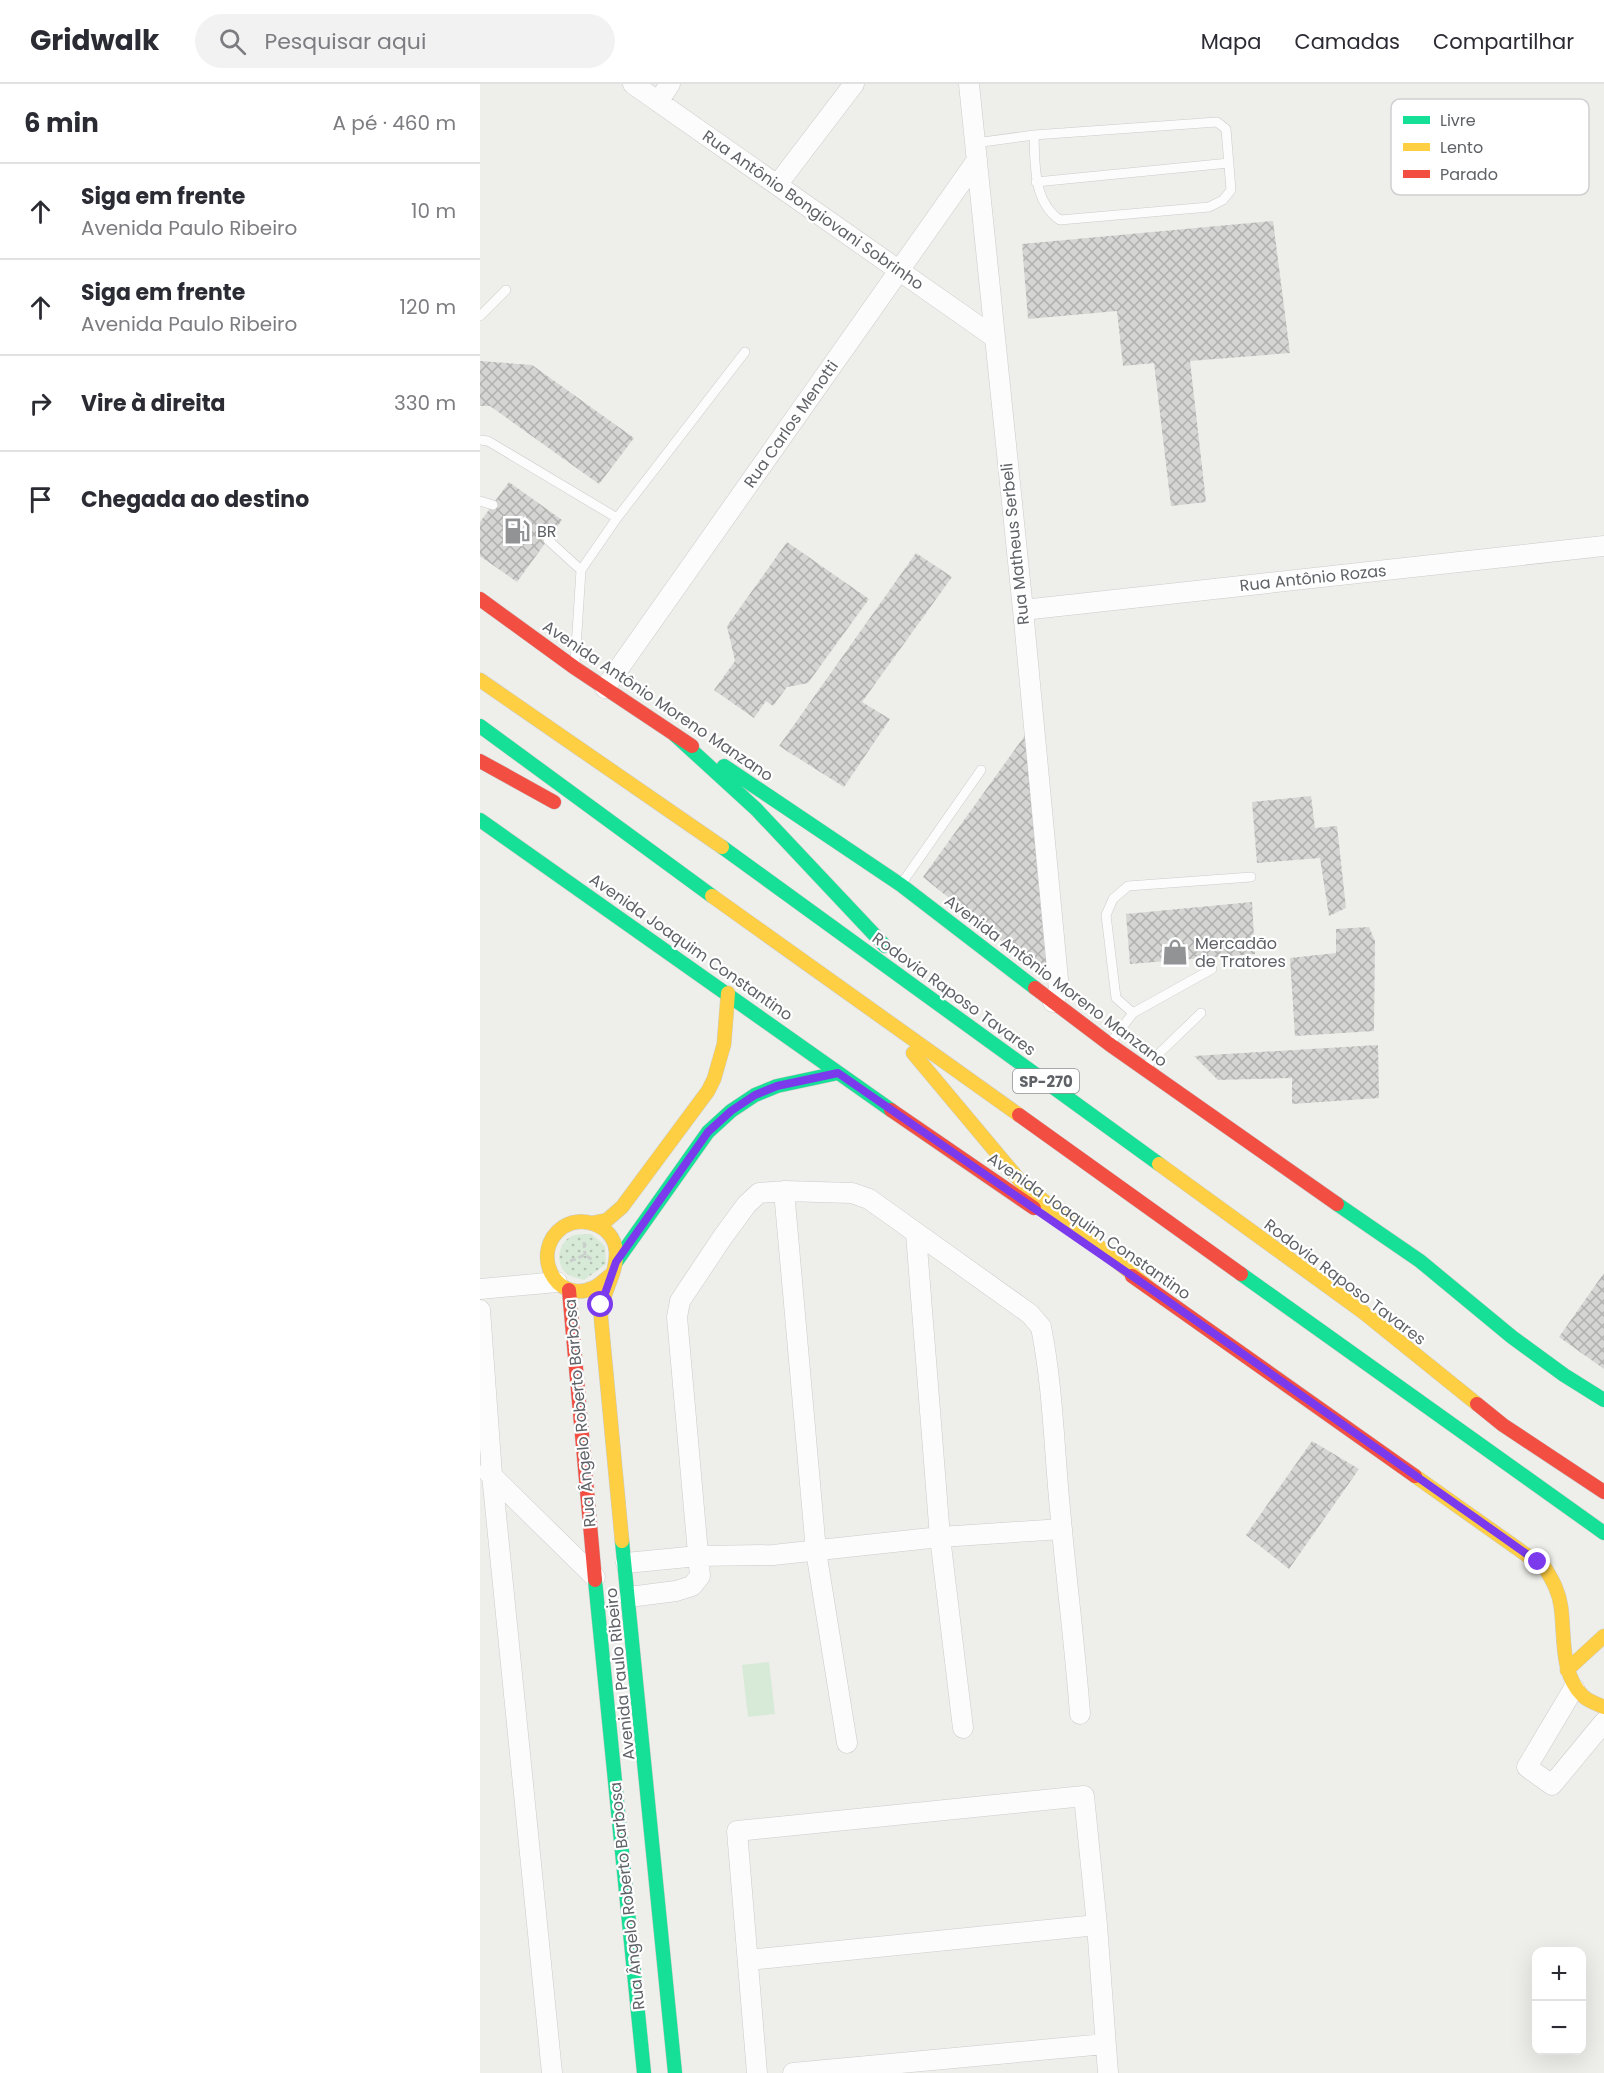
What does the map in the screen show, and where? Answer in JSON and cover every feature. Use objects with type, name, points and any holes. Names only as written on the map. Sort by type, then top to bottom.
[{"type":"main road","name":"Avenida Antônio Moreno Manzano","points":[[480,599],[575,668],[675,735],[740,775],[901,885],[1109,1044],[1266,1156],[1420,1261],[1512,1337],[1564,1375],[1604,1400]]},
{"type":"main road","name":"Rodovia Raposo Tavares","points":[[480,681],[775,884],[1363,1312],[1503,1425],[1604,1492]]},
{"type":"main road","name":"SP-270","points":[[480,726],[680,873],[1604,1533]]},
{"type":"main road","points":[[675,735],[756,809],[892,953],[1069,1098]]},
{"type":"main road","points":[[480,761],[680,873]]},
{"type":"main road","name":"Avenida Joaquim Constantino","points":[[480,820],[1545,1568],[1556,1583],[1559,1592],[1571,1679]]},
{"type":"main road","points":[[592,1223],[607,1220],[622,1207],[708,1091],[718,1073],[723,1055],[728,993]]},
{"type":"main road","points":[[888,1021],[979,1134],[1021,1182],[1148,1287]]},
{"type":"main road","name":"Avenida Paulo Ribeiro","points":[[675,2073],[626,1563],[601,1332],[601,1305],[614,1268],[708,1132],[731,1111],[755,1095],[777,1086],[838,1073]]},
{"type":"main road","name":"Rua Ângelo Roberto Barbosa","points":[[592,1223],[581,1221],[568,1224],[556,1231],[548,1243],[546,1257],[558,1281],[595,1577],[644,2073]]},
{"type":"main road","points":[[558,1281],[585,1292],[601,1286],[614,1268],[616,1250],[612,1238],[603,1228],[592,1223]]},
{"type":"main road","points":[[1604,1636],[1571,1679],[1586,1700],[1604,1707]]},
{"type":"street","name":"Rua Antônio Bongiovani Sobrinho","points":[[633,84],[993,337]]},
{"type":"street","points":[[658,102],[670,84]]},
{"type":"street","points":[[777,185],[854,84]]},
{"type":"street","name":"Rua Matheus Serbeli","points":[[969,84],[1059,990],[1053,1002]]},
{"type":"street","name":"Rua Carlos Menotti","points":[[605,688],[899,271],[976,151]]},
{"type":"street","name":"Rua Antônio Rozas","points":[[1023,610],[1604,546]]},
{"type":"street","points":[[783,1191],[816,1551],[848,1743]]},
{"type":"street","points":[[629,1597],[676,1591],[692,1586],[700,1576],[678,1307],[722,1238],[753,1197],[759,1193],[783,1191],[861,1195],[1030,1314],[1041,1327],[1050,1386],[1080,1714]]},
{"type":"street","points":[[915,1234],[940,1537],[963,1728]]},
{"type":"street","points":[[480,1289],[558,1281]]},
{"type":"street","points":[[480,1310],[486,1471],[552,2073]]},
{"type":"street","points":[[486,1471],[595,1577]]},
{"type":"street","points":[[626,1563],[698,1556],[773,1556],[940,1537],[1062,1529]]},
{"type":"street","points":[[1571,1679],[1527,1767],[1552,1785],[1604,1722]]},
{"type":"street","points":[[757,2073],[737,1831],[1084,1797],[1097,1924],[1108,2073]]},
{"type":"street","points":[[748,1960],[1097,1924]]},
{"type":"street","points":[[793,2073],[1105,2044]]},
{"type":"lane","points":[[976,151],[1034,135],[1217,122],[1226,129],[1231,190],[1223,200],[1209,207],[1060,220],[1051,213],[1036,182],[1034,135]]},
{"type":"lane","points":[[1036,182],[1229,163]]},
{"type":"lane","points":[[480,316],[506,290]]},
{"type":"lane","points":[[575,668],[581,570],[617,518],[745,352]]},
{"type":"lane","points":[[480,440],[488,441],[617,518]]},
{"type":"lane","points":[[480,501],[493,505]]},
{"type":"lane","points":[[548,540],[581,570]]},
{"type":"lane","points":[[901,885],[981,770]]},
{"type":"lane","points":[[1133,1013],[1116,998],[1106,915],[1113,899],[1128,886],[1251,877]]},
{"type":"lane","points":[[1109,1044],[1133,1013],[1212,969]]},
{"type":"lane","points":[[1144,1068],[1201,1014]]},
{"type":"path","points":[[558,1281],[585,1255],[614,1268]]},
{"type":"green space","points":[[591,1234],[605,1246],[606,1264],[584,1280],[570,1276],[560,1264],[561,1248],[572,1236]]},
{"type":"green space","points":[[769,1662],[775,1714],[748,1717],[742,1665]]},
{"type":"building","points":[[1273,221],[1290,353],[1190,361],[1206,502],[1171,506],[1154,363],[1123,366],[1117,311],[1028,319],[1022,244]]},
{"type":"building","points":[[480,361],[532,365],[634,438],[599,484],[490,406],[480,406]]},
{"type":"building","name":"BR","points":[[509,482],[562,520],[517,582],[480,556],[480,522]]},
{"type":"building","points":[[787,542],[869,599],[808,683],[787,687],[773,706],[766,701],[754,718],[714,690],[735,661],[727,626]]},
{"type":"building","points":[[916,553],[952,577],[862,702],[890,719],[844,787],[779,746]]},
{"type":"building","points":[[1026,734],[1049,968],[1042,973],[923,877]]},
{"type":"building","points":[[1311,796],[1315,828],[1337,826],[1346,908],[1329,916],[1320,858],[1257,863],[1252,802]]},
{"type":"building","points":[[1252,902],[1255,954],[1130,964],[1126,914]]},
{"type":"building","points":[[1369,927],[1375,941],[1374,1031],[1295,1036],[1290,958],[1336,953],[1336,929]]},
{"type":"building","points":[[1378,1045],[1379,1098],[1292,1104],[1292,1078],[1218,1080],[1194,1056]]},
{"type":"building","points":[[1604,1273],[1604,1369],[1559,1337]]},
{"type":"building","points":[[1312,1441],[1359,1469],[1289,1569],[1246,1535]]},
{"type":"traffic: fast","points":[[480,726],[712,896]]},
{"type":"traffic: fast","points":[[675,735],[756,809],[885,946]]},
{"type":"traffic: fast","points":[[724,766],[901,885],[1035,988]]},
{"type":"traffic: fast","points":[[480,820],[891,1110]]},
{"type":"traffic: fast","points":[[722,847],[1159,1164]]},
{"type":"traffic: fast","points":[[616,1262],[708,1132],[731,1111],[755,1095],[777,1086],[838,1073]]},
{"type":"traffic: fast","points":[[1337,1204],[1420,1261],[1512,1337],[1564,1375],[1604,1400]]},
{"type":"traffic: fast","points":[[1241,1274],[1604,1533]]},
{"type":"traffic: fast","points":[[622,1541],[675,2073]]},
{"type":"traffic: fast","points":[[595,1580],[644,2073]]},
{"type":"traffic: slow","points":[[480,680],[722,847]]},
{"type":"traffic: slow","points":[[712,896],[1019,1115]]},
{"type":"traffic: slow","points":[[592,1223],[607,1220],[622,1207],[708,1091],[714,1079],[724,1044],[728,993]]},
{"type":"traffic: slow","points":[[913,1053],[1021,1182],[1148,1287]]},
{"type":"traffic: slow","points":[[1159,1164],[1363,1312],[1477,1404]]},
{"type":"traffic: slow","points":[[612,1274],[598,1285],[593,1288],[579,1291],[568,1289],[551,1273],[548,1249],[553,1237],[567,1225],[574,1222],[586,1222],[606,1231],[615,1246],[616,1259],[614,1268],[603,1301],[601,1318],[622,1541]]},
{"type":"traffic: slow","points":[[1415,1476],[1545,1568],[1560,1602],[1565,1654],[1570,1677],[1583,1696],[1604,1707]]},
{"type":"traffic: slow","points":[[1567,1670],[1604,1636]]},
{"type":"traffic: jam","points":[[480,599],[575,668],[692,746]]},
{"type":"traffic: jam","points":[[480,761],[554,802]]},
{"type":"traffic: jam","points":[[1035,988],[1109,1044],[1337,1204]]},
{"type":"traffic: jam","points":[[891,1110],[1034,1208]]},
{"type":"traffic: jam","points":[[1019,1115],[1241,1274]]},
{"type":"traffic: jam","points":[[1132,1276],[1415,1476]]},
{"type":"traffic: jam","points":[[569,1290],[595,1580]]},
{"type":"traffic: jam","points":[[1477,1404],[1503,1425],[1604,1492]]},
{"type":"place","name":"BR","points":[[517,531]]},
{"type":"place","name":"Mercadão de Tratores","points":[[1175,952]]},
{"type":"route","points":[[601,1305],[616,1262],[708,1132],[731,1111],[755,1095],[777,1086],[838,1073],[1148,1287],[1538,1562]]}]
